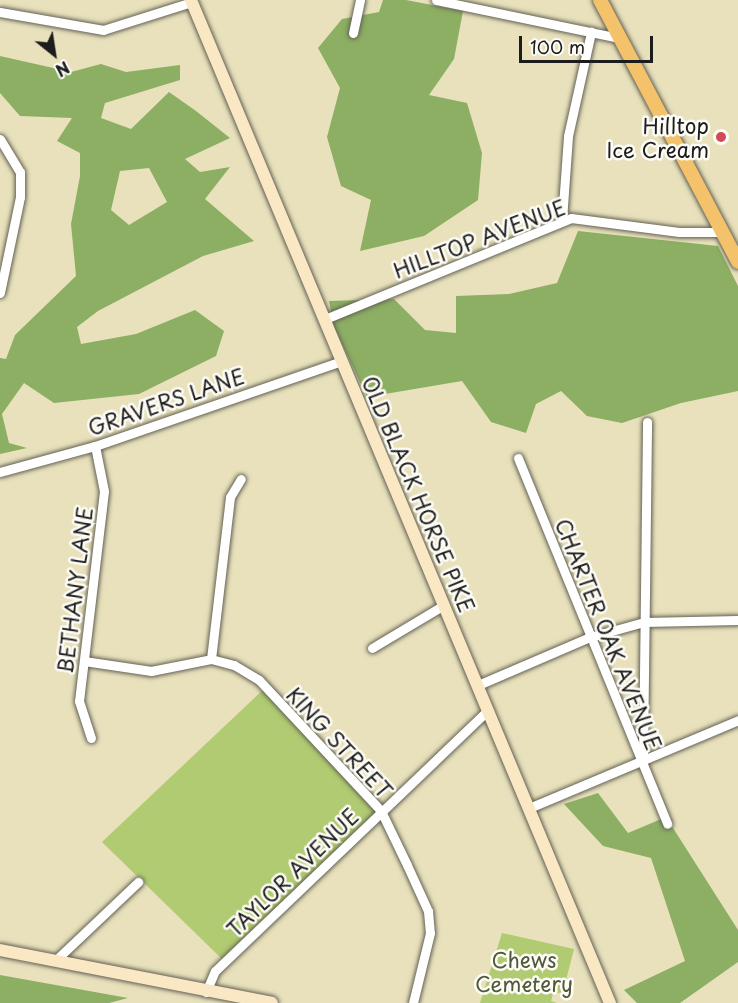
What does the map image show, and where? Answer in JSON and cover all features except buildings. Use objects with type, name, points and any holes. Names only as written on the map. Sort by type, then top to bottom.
[{"type":"main road","points":[[600,0],[738,262]]},
{"type":"street","points":[[353,33],[360,0]]},
{"type":"street","points":[[436,0],[620,38]]},
{"type":"street","points":[[0,12],[103,30],[192,1]]},
{"type":"street","name":"OLD BLACK HORSE PIKE","points":[[192,1],[610,1003]]},
{"type":"street","points":[[562,220],[567,136],[591,32]]},
{"type":"street","points":[[0,139],[20,172],[20,196],[0,293]]},
{"type":"street","name":"HILLTOP AVENUE","points":[[325,319],[562,220],[607,221],[679,232],[722,232]]},
{"type":"street","name":"GRAVERS LANE","points":[[0,472],[95,446],[342,361]]},
{"type":"street","points":[[643,759],[647,422]]},
{"type":"street","name":"BETHANY LANE","points":[[90,738],[79,701],[104,491],[95,446]]},
{"type":"street","name":"CHARTER OAK AVENUE","points":[[518,458],[590,637],[643,759],[667,824]]},
{"type":"street","points":[[211,659],[230,496],[241,479]]},
{"type":"street","points":[[372,648],[444,605]]},
{"type":"street","points":[[478,685],[590,637],[644,622],[738,620]]},
{"type":"street","name":"KING STREET","points":[[84,662],[150,671],[211,659],[234,665],[259,680],[381,811],[428,911],[430,933],[414,1003]]},
{"type":"street","name":"TAYLOR AVENUE","points":[[206,992],[215,971],[488,710]]},
{"type":"street","points":[[529,808],[738,720]]},
{"type":"street","points":[[57,959],[138,882]]},
{"type":"street","points":[[0,950],[57,959],[206,992],[272,1003]]},
{"type":"green space","points":[[383,0],[406,0],[463,11],[454,59],[429,95],[467,103],[482,153],[478,200],[424,236],[360,251],[371,200],[341,186],[327,137],[340,88],[318,48],[342,19],[379,12]]},
{"type":"green space","points":[[0,56],[71,72],[101,64],[126,72],[180,65],[180,80],[105,103],[101,118],[131,129],[169,92],[230,138],[185,159],[200,172],[230,167],[205,199],[254,241],[203,256],[98,311],[77,327],[81,344],[136,334],[195,310],[224,331],[216,356],[139,394],[54,403],[24,383],[2,414],[9,443],[27,448],[0,454],[0,358],[6,359],[15,335],[76,276],[71,224],[80,176],[80,153],[57,141],[72,118],[20,116],[0,93]],"holes":[[[149,168],[167,202],[129,225],[111,210],[120,171]]]},
{"type":"green space","points":[[578,231],[718,246],[738,286],[738,391],[681,403],[622,423],[587,416],[561,391],[536,404],[526,433],[491,422],[462,381],[367,397],[334,327],[329,301],[394,299],[425,330],[456,333],[456,296],[509,294],[557,283]]},
{"type":"green space","points":[[266,687],[381,811],[223,960],[102,842]]},
{"type":"green space","points":[[598,793],[628,833],[666,817],[738,930],[738,962],[680,1003],[637,1003],[624,990],[685,961],[651,858],[603,846],[564,804]]},
{"type":"green space","name":"Chews Cemetery","points":[[502,933],[574,949],[563,992],[553,994],[551,1001],[557,1003],[480,1003]]},
{"type":"green space","points":[[0,975],[128,998],[109,1003],[0,1003]]},
{"type":"place","name":"Hilltop Ice Cream","points":[[721,137]]}]
